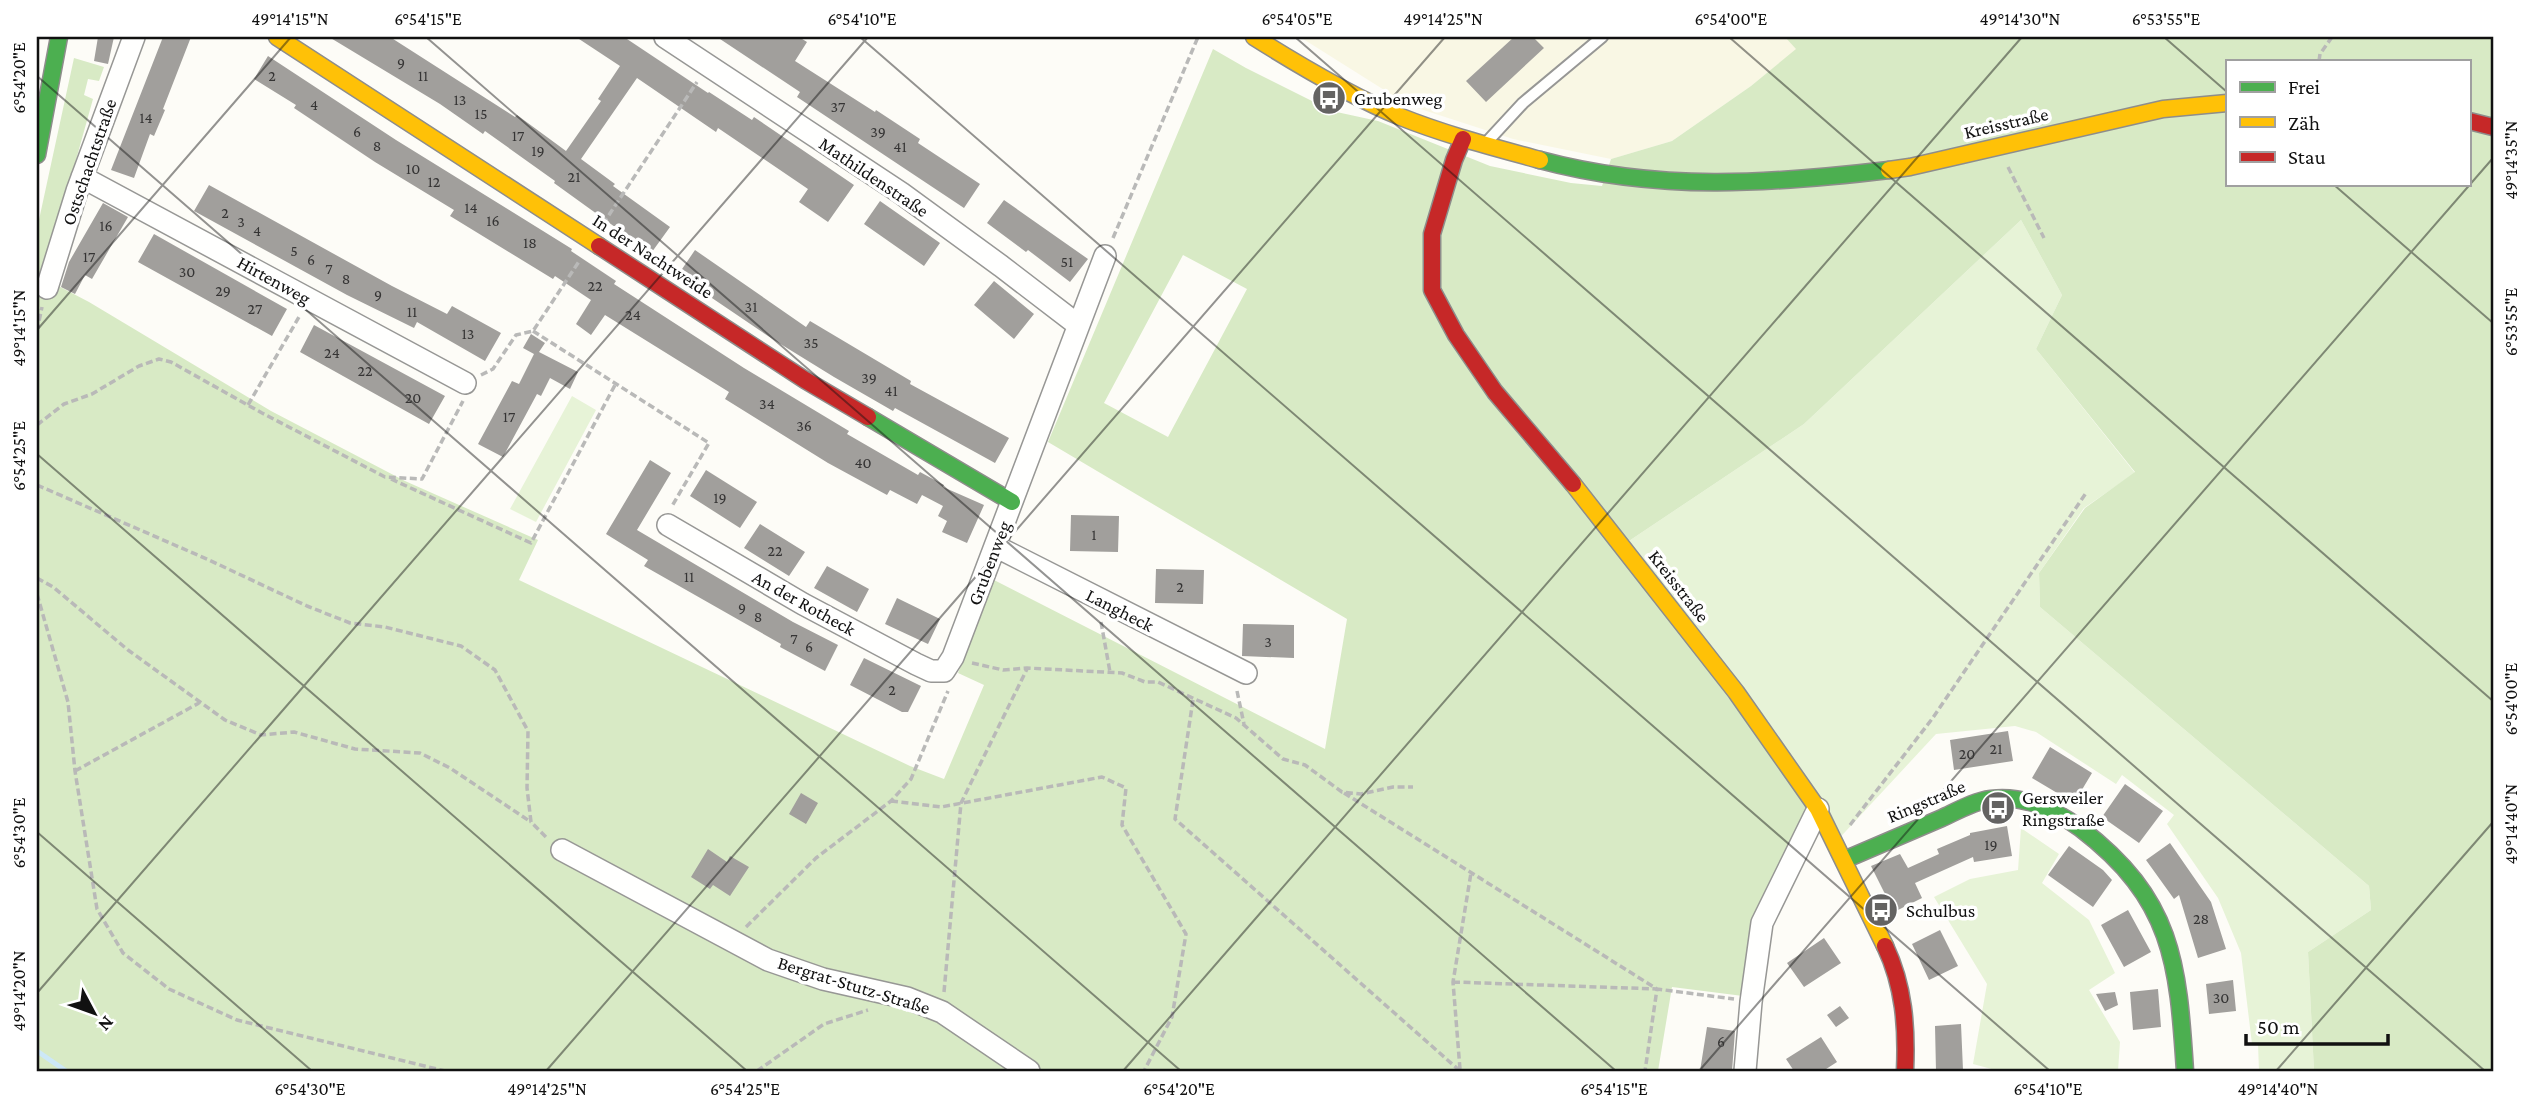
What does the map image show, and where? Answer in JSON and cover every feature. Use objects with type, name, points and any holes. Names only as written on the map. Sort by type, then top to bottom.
[{"type":"street","points":[[37,155],[41,109],[59,37]]},
{"type":"street","name":"Ostschachtstraße","points":[[47,288],[82,177],[134,37]]},
{"type":"street","name":"In der Nachtweide","points":[[277,37],[805,380],[1012,502]]},
{"type":"street","name":"Mathildenstraße","points":[[665,37],[901,194],[1077,325]]},
{"type":"street","name":"Kreisstraße","points":[[1254,37],[1300,65],[1399,116],[1483,146],[1567,167],[1639,179],[1732,184],[1813,179],[1910,167],[2163,108],[2226,103]]},
{"type":"street","points":[[2470,121],[2493,127]]},
{"type":"street","name":"Kreisstraße","points":[[1462,139],[1432,234],[1432,289],[1457,335],[1495,392],[1589,503],[1736,692],[1818,809],[1888,953],[1900,989],[1907,1032],[1905,1071]]},
{"type":"street","name":"Hirtenweg","points":[[82,177],[465,383]]},
{"type":"street","name":"Grubenweg","points":[[948,664],[1105,256]]},
{"type":"street","name":"An der Rotheck","points":[[668,525],[803,604],[931,671],[948,664]]},
{"type":"street","name":"Langheck","points":[[995,546],[1238,669]]},
{"type":"street","name":"Ringstraße","points":[[1844,860],[1983,800],[2005,797],[2022,800],[2043,807],[2066,820],[2091,838],[2131,876],[2146,896],[2163,928],[2180,994],[2185,1071]]},
{"type":"street","points":[[1745,1071],[1762,923],[1818,809]]},
{"type":"street","name":"Bergrat-Stutz-Straße","points":[[562,850],[768,960],[823,979],[907,998],[942,1012],[1029,1071]]},
{"type":"lane","points":[[1483,146],[1523,103],[1602,37]]},
{"type":"path","points":[[1105,256],[1198,37]]},
{"type":"path","points":[[2319,60],[2320,54],[2332,37]]},
{"type":"path","points":[[1998,147],[2044,238]]},
{"type":"path","points":[[37,331],[47,288]]},
{"type":"path","points":[[248,405],[309,300]]},
{"type":"path","points":[[533,331],[709,443],[673,502],[668,525]]},
{"type":"path","points":[[37,425],[64,404],[92,394],[139,366],[159,359],[172,362],[386,477],[531,543],[615,385]]},
{"type":"path","points":[[386,477],[422,480],[462,404],[465,383]]},
{"type":"path","points":[[37,485],[209,559],[307,606],[351,623],[461,646],[495,670],[528,731],[527,788],[531,822]]},
{"type":"path","points":[[1835,843],[1933,719],[2085,494]]},
{"type":"path","points":[[37,578],[53,587],[128,650],[225,720],[261,735],[293,732],[355,748],[420,753],[450,768],[531,822],[562,850]]},
{"type":"path","points":[[37,594],[68,702],[75,771],[97,909],[123,953],[169,989],[237,1020],[445,1071]]},
{"type":"path","points":[[1097,599],[1110,672]]},
{"type":"path","points":[[732,941],[816,858],[891,801],[911,779],[950,687],[948,664],[1003,670],[1027,668],[1110,672],[1171,687],[1193,700],[1236,718],[1283,759],[1305,765],[1342,792],[1657,989]]},
{"type":"path","points":[[942,1012],[961,803],[1027,668]]},
{"type":"path","points":[[1238,669],[1244,724]]},
{"type":"path","points":[[1193,700],[1175,819],[1460,1071],[1453,982],[1471,873]]},
{"type":"path","points":[[75,771],[199,703]]},
{"type":"path","points":[[891,801],[941,807],[1102,777],[1126,788],[1122,825],[1186,934],[1172,1017],[1144,1071]]},
{"type":"path","points":[[1342,792],[1361,794],[1393,787],[1413,787]]},
{"type":"path","points":[[1453,982],[1657,989],[1751,1002]]},
{"type":"path","points":[[1644,1071],[1657,989]]},
{"type":"path","points":[[757,1071],[824,1024],[871,1009]]},
{"type":"shaded area","points":[[1300,37],[1785,37],[1797,49],[1751,86],[1672,141],[1611,159],[1513,139],[1408,105]]},
{"type":"green space","points":[[1785,37],[2493,37],[2493,1071],[2314,1071],[2308,952],[2371,910],[2369,886],[2040,607],[2039,573],[2085,508],[2135,472],[2036,349],[2062,295],[2021,220],[1804,424],[1617,549],[1810,807],[1749,937],[1743,996],[1672,987],[1658,1071],[37,1071],[37,229],[74,58],[104,67],[99,81],[88,79],[84,95],[93,99],[43,278],[89,302],[271,411],[405,481],[538,540],[519,580],[910,766],[944,779],[984,685],[958,673],[994,580],[1325,749],[1347,619],[1048,442],[1213,49],[1332,111],[1378,121],[1490,166],[1571,183],[1602,186],[1611,159],[1672,141],[1751,86],[1796,49]],"holes":[[[1183,255],[1247,289],[1168,437],[1104,403]]]},
{"type":"green space","points":[[2021,220],[2062,295],[2036,349],[2135,473],[2084,508],[2039,573],[2040,607],[2369,886],[2371,910],[2308,952],[2314,1071],[2259,1071],[2258,1044],[2252,1044],[2241,953],[2218,898],[2167,824],[2174,815],[2122,775],[2116,784],[2036,732],[2015,726],[1936,734],[1833,845],[1617,549],[1804,424]]},
{"type":"green space","points":[[572,396],[596,410],[536,522],[510,509]]},
{"type":"green space","points":[[2021,828],[2059,854],[2042,883],[2089,920],[2115,973],[2089,990],[2120,1042],[2118,1071],[1999,1071],[1973,1064],[1987,984],[1934,897],[1970,879],[2018,870]]},
{"type":"building","points":[[98,37],[114,37],[108,64],[94,61]]},
{"type":"building","points":[[163,37],[191,37],[163,109],[165,110],[154,136],[150,134],[134,178],[111,170]]},
{"type":"building","points":[[329,37],[390,37],[515,117],[517,115],[566,151],[601,101],[598,99],[620,66],[576,37],[624,37],[708,93],[752,120],[754,117],[854,185],[828,222],[799,202],[808,189],[718,128],[716,132],[637,78],[581,159],[670,227],[649,256],[613,230],[615,227],[554,183],[555,181],[485,131],[483,134],[440,104]]},
{"type":"building","points":[[717,37],[799,37],[807,42],[795,61],[920,139],[918,143],[980,184],[964,208],[797,97],[800,92]]},
{"type":"building","points":[[1514,37],[1533,37],[1544,48],[1486,102],[1466,81]]},
{"type":"building","points":[[268,56],[396,140],[572,249],[571,251],[616,281],[614,284],[744,368],[849,431],[847,434],[918,475],[920,472],[944,485],[943,487],[984,505],[967,543],[942,532],[947,521],[938,516],[943,506],[922,495],[917,504],[890,490],[887,495],[828,463],[725,399],[729,392],[605,315],[591,335],[576,324],[591,300],[555,276],[553,279],[450,216],[454,210],[375,162],[294,108],[296,105],[254,79]]},
{"type":"building","points":[[209,185],[447,314],[452,306],[501,333],[485,361],[417,322],[414,328],[347,295],[194,211]]},
{"type":"building","points":[[1004,200],[1088,259],[1070,282],[987,223]]},
{"type":"building","points":[[880,201],[940,243],[924,266],[864,224]]},
{"type":"building","points":[[103,203],[128,217],[92,279],[85,275],[75,294],[61,287],[69,262]]},
{"type":"building","points":[[154,234],[287,309],[272,336],[138,262]]},
{"type":"building","points":[[695,250],[806,327],[810,321],[911,381],[910,384],[1009,438],[995,463],[895,408],[893,411],[834,377],[678,275]]},
{"type":"building","points":[[994,281],[1034,314],[1014,339],[974,305]]},
{"type":"building","points":[[314,325],[445,396],[429,424],[300,352]]},
{"type":"building","points":[[531,334],[545,343],[539,352],[578,372],[570,389],[550,378],[541,396],[537,394],[503,457],[478,444],[512,381],[519,384],[534,354],[523,348]]},
{"type":"building","points":[[650,460],[671,473],[637,530],[793,622],[838,645],[825,671],[644,566],[648,560],[606,534]]},
{"type":"building","points":[[706,470],[757,502],[740,528],[690,496]]},
{"type":"building","points":[[1071,515],[1119,516],[1118,552],[1070,551]]},
{"type":"building","points":[[760,524],[805,552],[789,576],[744,548]]},
{"type":"building","points":[[827,566],[869,589],[857,612],[814,588]]},
{"type":"building","points":[[1156,569],[1204,570],[1203,604],[1155,603]]},
{"type":"building","points":[[897,598],[940,619],[928,644],[885,624]]},
{"type":"building","points":[[1243,624],[1294,625],[1294,658],[1242,656]]},
{"type":"building","points":[[864,658],[921,686],[908,712],[902,712],[850,685]]},
{"type":"building","points":[[2008,731],[2013,761],[1954,770],[1950,740]]},
{"type":"building","points":[[2050,747],[2092,773],[2074,803],[2032,778]]},
{"type":"building","points":[[2125,784],[2163,811],[2139,843],[2102,817]]},
{"type":"building","points":[[801,793],[818,803],[806,824],[789,814]]},
{"type":"building","points":[[2007,826],[2012,856],[1974,862],[1973,857],[1915,883],[1922,898],[1894,912],[1871,866],[1900,854],[1908,868],[1939,854],[1937,849],[1970,833]]},
{"type":"building","points":[[2170,843],[2211,902],[2226,949],[2198,958],[2179,895],[2174,899],[2146,860]]},
{"type":"building","points":[[2069,846],[2103,870],[2112,880],[2093,907],[2048,875]]},
{"type":"building","points":[[708,849],[727,862],[730,856],[749,867],[730,896],[713,885],[710,889],[691,877]]},
{"type":"building","points":[[2128,910],[2151,952],[2124,967],[2101,925]]},
{"type":"building","points":[[1940,930],[1958,966],[1929,980],[1912,944]]},
{"type":"building","points":[[1824,938],[1841,963],[1804,987],[1787,963]]},
{"type":"building","points":[[2233,980],[2236,1011],[2209,1014],[2206,984]]},
{"type":"building","points":[[2158,989],[2161,1027],[2133,1030],[2130,992]]},
{"type":"building","points":[[2115,992],[2118,1005],[2105,1011],[2096,994]]},
{"type":"building","points":[[1840,1006],[1849,1018],[1836,1027],[1827,1015]]},
{"type":"building","points":[[1961,1024],[1963,1070],[1936,1071],[1935,1026]]},
{"type":"building","points":[[1707,1027],[1735,1031],[1732,1071],[1700,1071]]},
{"type":"building","points":[[1821,1037],[1837,1062],[1823,1071],[1794,1071],[1786,1059]]},
{"type":"waterway","points":[[37,1051],[66,1071]]},
{"type":"traffic: fast","points":[[37,155],[59,37]]},
{"type":"traffic: fast","points":[[1540,160],[1584,170],[1671,181],[1801,179],[1889,170]]},
{"type":"traffic: fast","points":[[868,417],[1012,502]]},
{"type":"traffic: fast","points":[[1844,860],[1978,802],[1991,799],[2027,801],[2070,821],[2111,854],[2135,881],[2152,907],[2165,935],[2179,997],[2185,1071]]},
{"type":"traffic: slow","points":[[277,37],[599,246]]},
{"type":"traffic: slow","points":[[1254,37],[1326,80],[1401,117],[1452,135],[1540,160]]},
{"type":"traffic: slow","points":[[1889,170],[2163,109],[2226,103]]},
{"type":"traffic: slow","points":[[1573,484],[1736,692],[1818,809],[1885,946]]},
{"type":"traffic: jam","points":[[2470,121],[2493,127]]},
{"type":"traffic: jam","points":[[1463,139],[1432,234],[1432,290],[1456,335],[1495,392],[1573,484]]},
{"type":"traffic: jam","points":[[599,246],[805,380],[868,417]]},
{"type":"traffic: jam","points":[[1885,946],[1903,1007],[1905,1071]]},
{"type":"place","name":"Grubenweg","points":[[1329,98]]},
{"type":"place","name":"Gersweiler Ringstraße","points":[[1998,808]]},
{"type":"place","name":"Schulbus","points":[[1881,910]]}]
